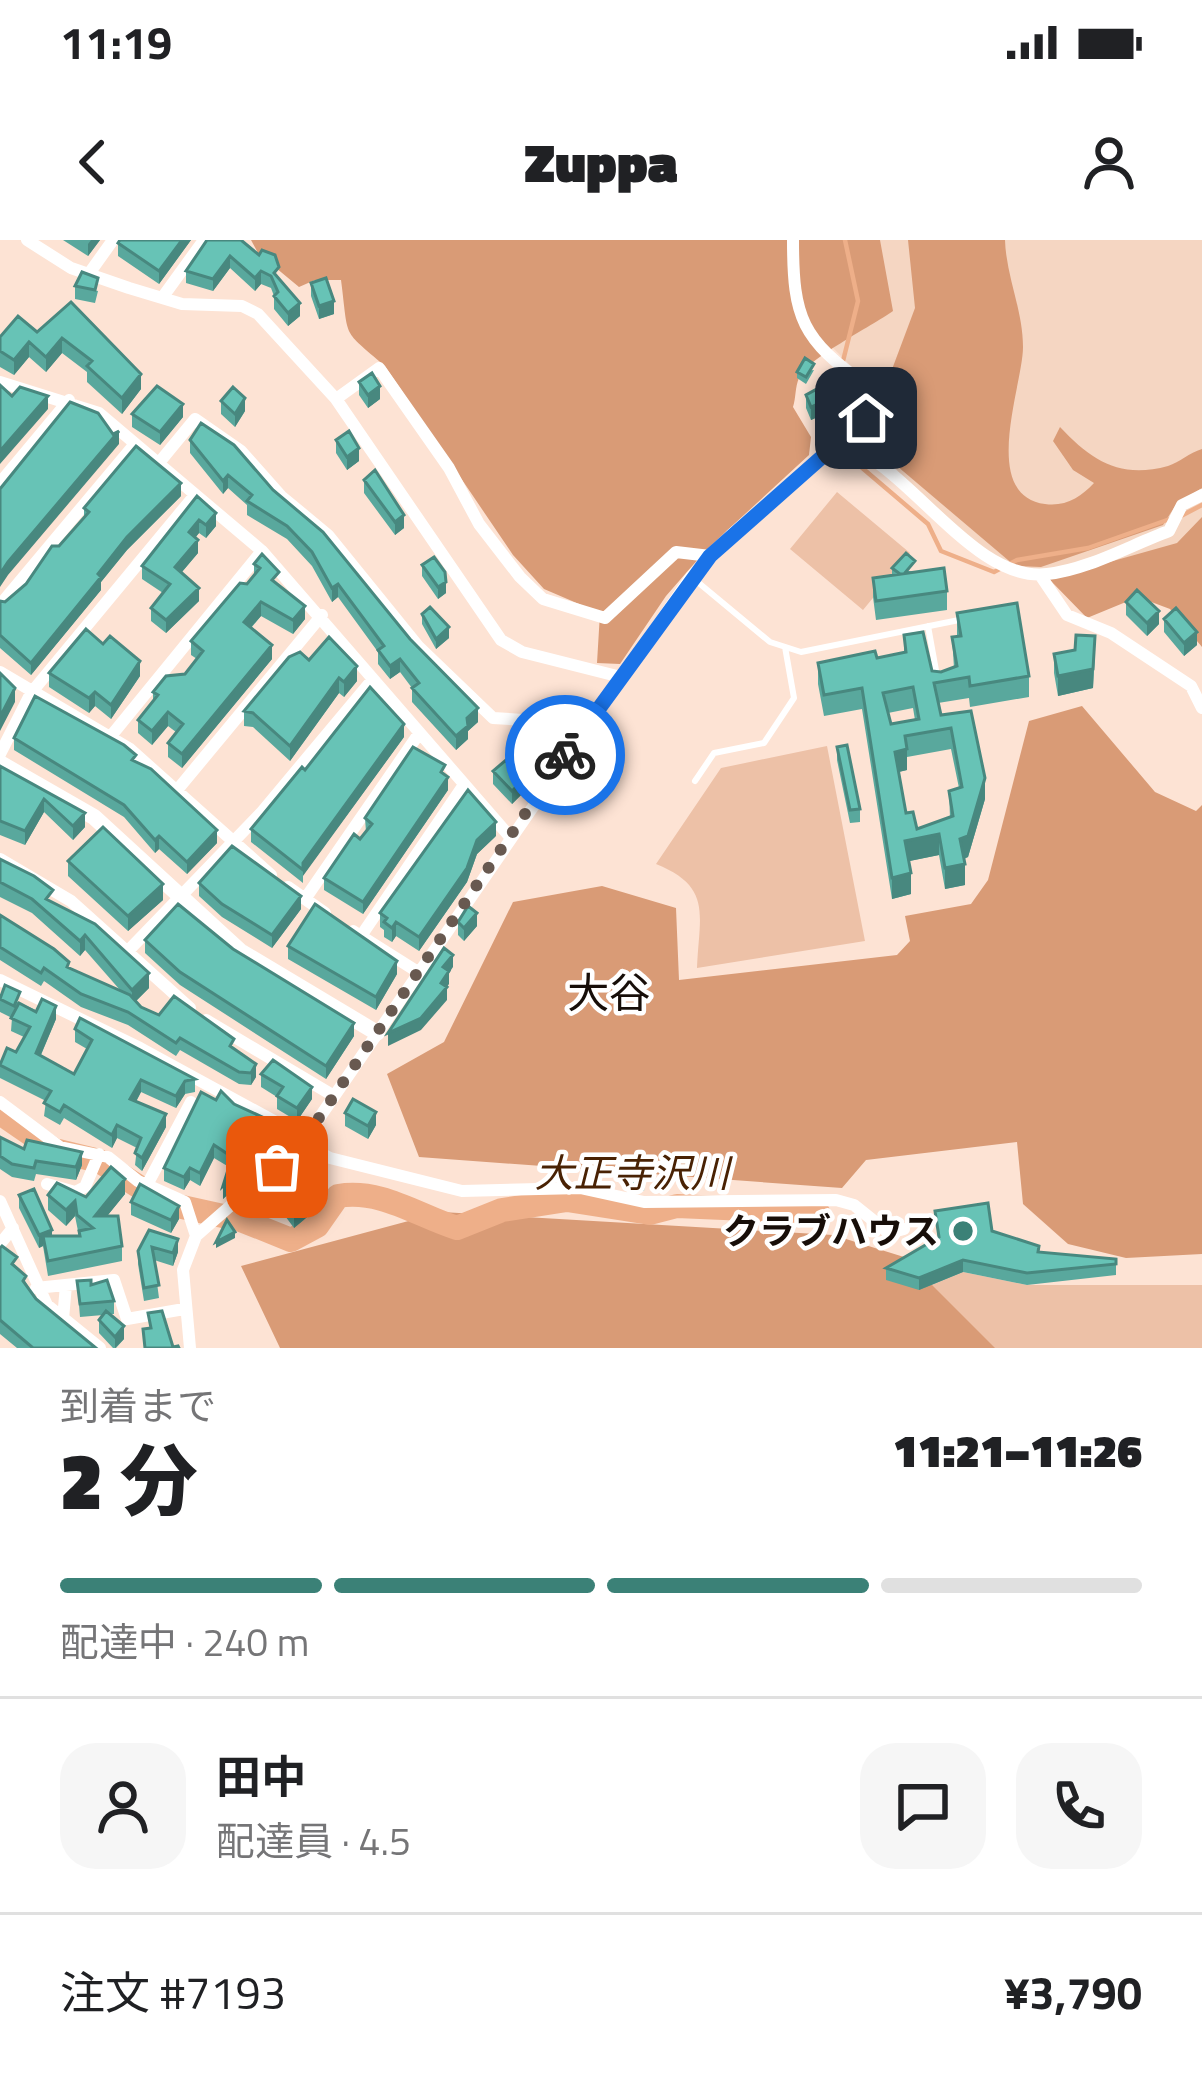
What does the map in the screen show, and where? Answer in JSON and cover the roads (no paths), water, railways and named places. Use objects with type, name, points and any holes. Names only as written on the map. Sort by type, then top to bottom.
[{"type":"street","points":[[27,240],[88,275],[162,298],[251,309],[336,398],[501,640],[522,652],[621,677]]},
{"type":"street","points":[[88,275],[113,240]]},
{"type":"street","points":[[162,298],[204,240]]},
{"type":"street","points":[[793,240],[793,293],[803,329],[826,356],[866,386],[883,409],[880,463]]},
{"type":"street","points":[[336,398],[380,368],[449,468],[479,524],[543,599],[605,618],[676,552],[710,556]]},
{"type":"street","points":[[0,382],[99,413],[262,551],[511,838]]},
{"type":"street","points":[[190,1348],[183,1270],[196,1236],[303,1141],[691,577],[866,418],[866,386]]},
{"type":"street","points":[[0,483],[69,400]]},
{"type":"street","points":[[158,464],[195,419],[221,436],[328,535],[418,646],[493,718],[539,721],[582,731]]},
{"type":"street","points":[[842,443],[880,463],[987,556],[1040,575],[1066,616],[1111,633],[1191,686],[1202,708]]},
{"type":"street","points":[[0,605],[134,445]]},
{"type":"street","points":[[0,754],[32,693],[195,495]]},
{"type":"street","points":[[1040,575],[1168,530],[1182,505],[1202,495]]},
{"type":"street","points":[[110,736],[262,551]]},
{"type":"street","points":[[178,789],[322,615]]},
{"type":"street","points":[[0,672],[110,736],[305,899],[418,972]]},
{"type":"street","points":[[128,952],[234,843],[373,679]]},
{"type":"street","points":[[305,899],[418,735]]},
{"type":"street","points":[[0,763],[78,805],[240,951],[376,1033]]},
{"type":"street","points":[[361,936],[463,785]]},
{"type":"street","points":[[0,859],[70,901],[191,1009],[334,1096]]},
{"type":"street","points":[[0,980],[140,1048],[330,1158],[462,1191],[580,1188],[644,1202],[836,1200],[854,1205],[889,1233],[904,1228]]},
{"type":"street","points":[[0,1102],[60,1147],[97,1158],[190,1213],[196,1236]]},
{"type":"street","points":[[147,1185],[190,1102]]},
{"type":"street","points":[[47,1184],[75,1192],[85,1187],[97,1158]]},
{"type":"street","points":[[0,1201],[36,1288],[63,1319],[100,1348]]},
{"type":"street","points":[[0,1244],[13,1228]]},
{"type":"street","points":[[36,1288],[114,1280],[128,1319],[184,1309]]},
{"type":"street","points":[[63,1319],[66,1285]]},
{"type":"lane","points":[[691,577],[770,642],[801,652],[972,618]]},
{"type":"lane","points":[[928,626],[939,686]]},
{"type":"lane","points":[[695,781],[715,753],[764,742],[794,698],[784,646]]},
{"type":"waterway","points":[[843,361],[858,301],[845,240]]},
{"type":"waterway","points":[[840,373],[850,425]]},
{"type":"waterway","points":[[848,448],[847,455],[928,524],[941,551],[994,572],[1017,560],[1088,548],[1170,519]]},
{"type":"waterway","points":[[1181,516],[1202,505]]},
{"type":"waterway","name":"大正寺沢川","points":[[0,1113],[54,1150],[99,1161],[164,1203],[241,1220],[291,1240],[317,1226],[338,1196],[354,1195],[384,1200],[457,1228],[502,1210],[567,1200],[650,1213],[677,1206],[818,1212]]},
{"type":"place","name":"クラブハウス","points":[[963,1231]]},
{"type":"district","name":"大谷","points":[[609,993]]}]
